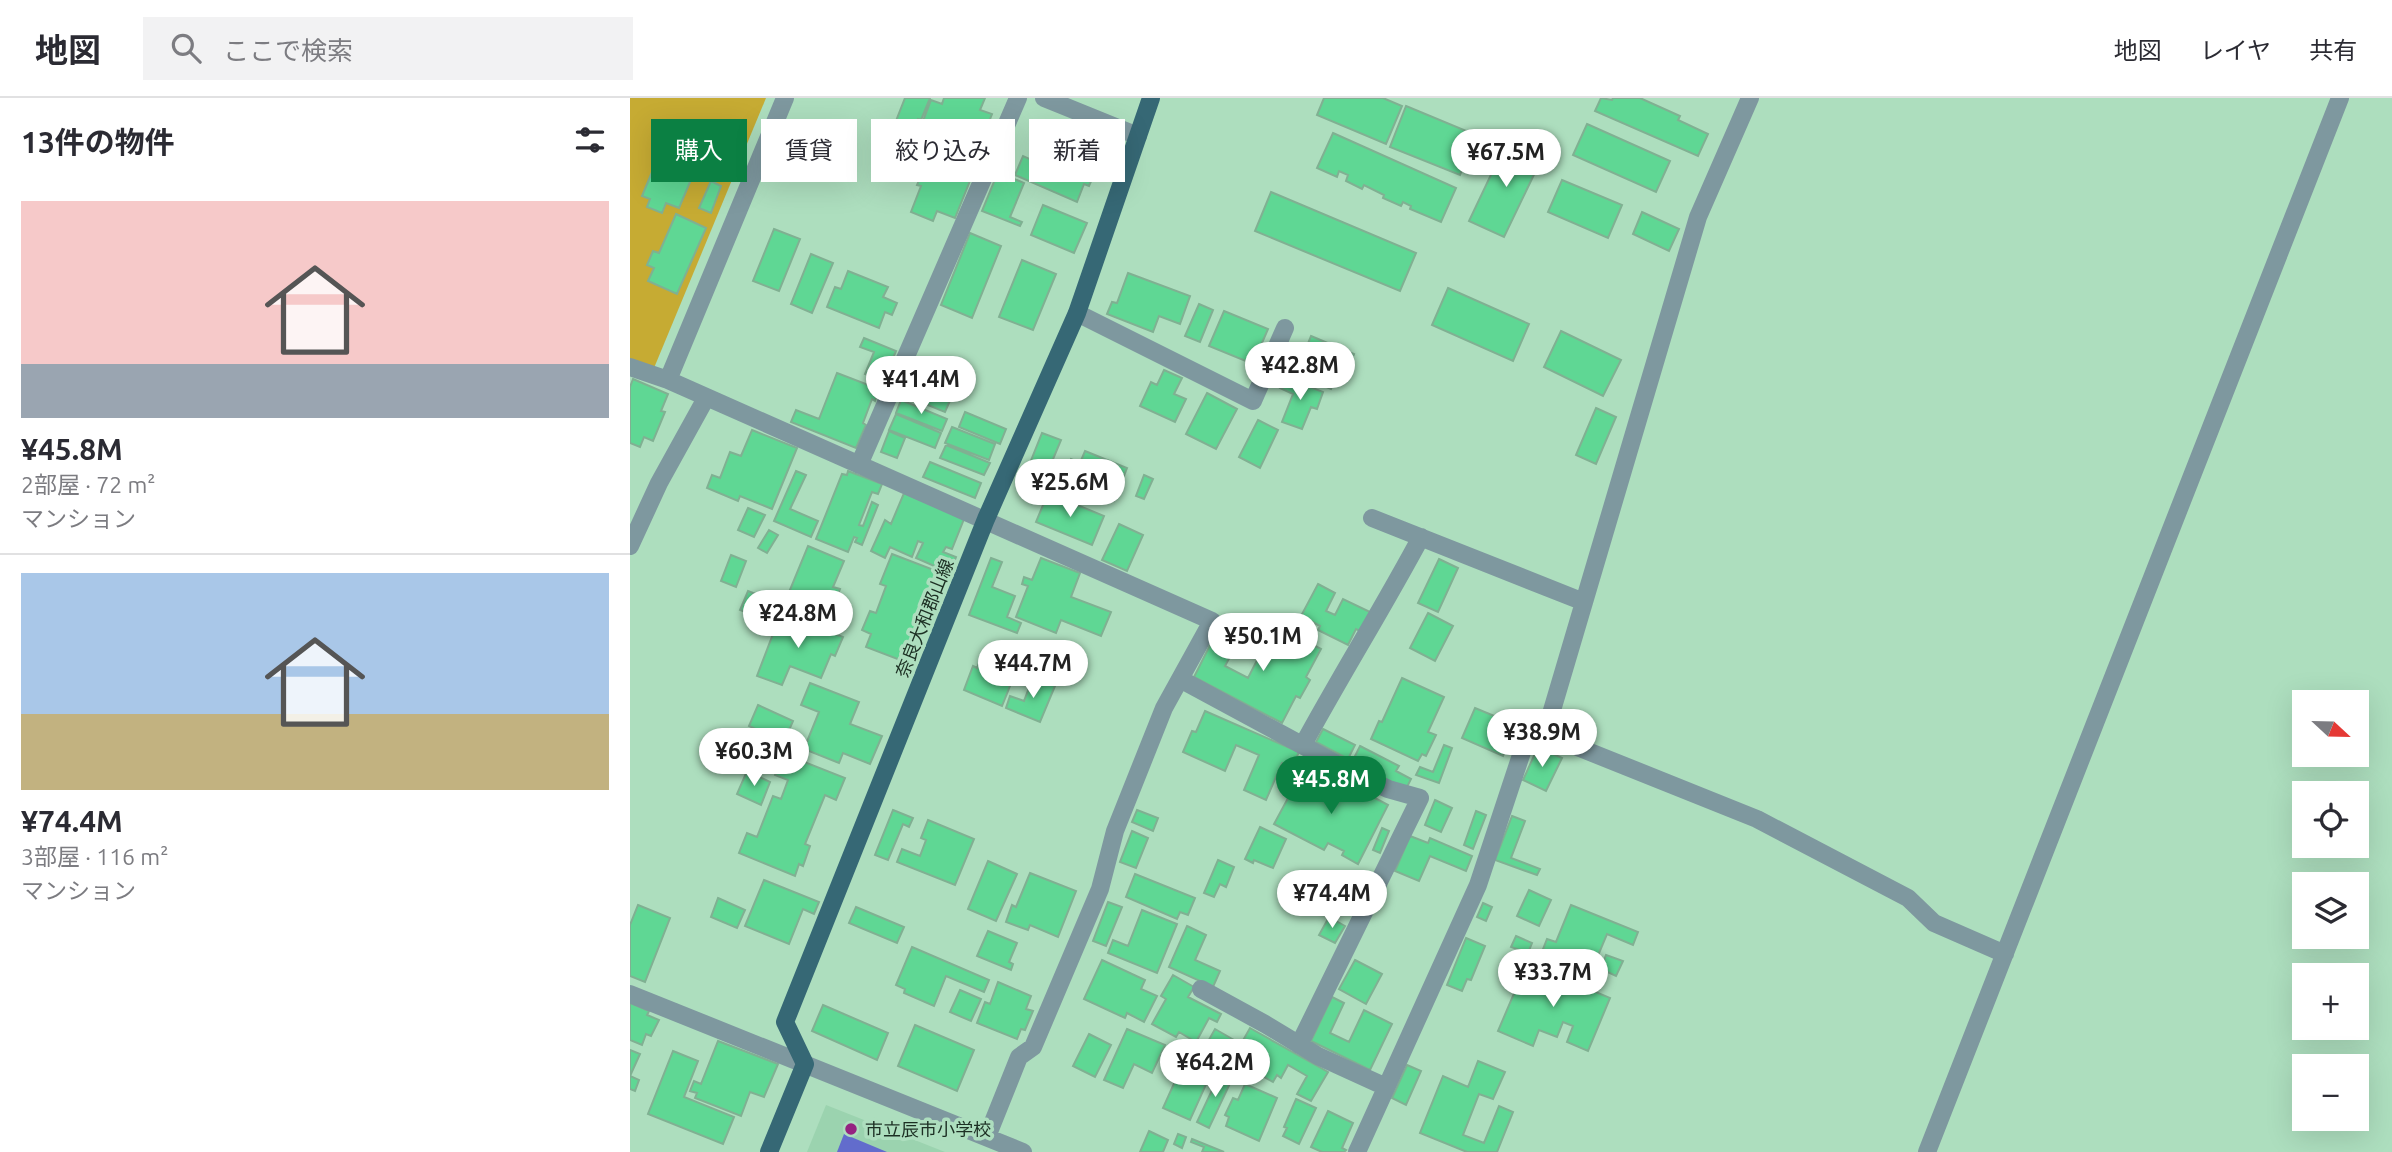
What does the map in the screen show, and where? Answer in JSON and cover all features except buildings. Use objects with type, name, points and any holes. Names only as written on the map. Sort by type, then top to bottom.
[{"type":"main road","name":"奈良大和郡山線","points":[[805,1064],[785,1022],[986,519],[1077,313],[1151,98]]},
{"type":"main road","points":[[769,1152],[805,1064]]},
{"type":"street","points":[[668,380],[785,98]]},
{"type":"street","points":[[859,464],[1018,98]]},
{"type":"street","points":[[1044,98],[1138,136]]},
{"type":"street","points":[[1357,1152],[1478,885],[1524,746],[1545,734],[1698,217],[1750,98]]},
{"type":"street","points":[[1927,1152],[2340,98]]},
{"type":"street","points":[[1077,313],[1253,401],[1285,328]]},
{"type":"street","points":[[630,367],[668,380],[1212,621],[1164,708],[1115,831],[1100,889],[1033,1047],[1019,1057],[987,1137]]},
{"type":"street","points":[[630,546],[659,484],[706,398]]},
{"type":"street","points":[[1372,518],[1584,602]]},
{"type":"street","points":[[1303,745],[1378,618],[1421,537]]},
{"type":"street","points":[[1180,679],[1388,789],[1420,798],[1299,1045]]},
{"type":"street","points":[[1545,734],[1757,818],[1908,898],[1934,923],[2005,954]]},
{"type":"street","points":[[1200,989],[1318,1056],[1385,1087]]},
{"type":"street","points":[[630,994],[1023,1152]]},
{"type":"shaded area","points":[[630,98],[766,98],[747,144],[747,119],[651,119],[651,182],[731,182],[654,368],[630,359]]},
{"type":"shaded area","name":"市立辰市小学校","points":[[826,1105],[945,1152],[807,1152]]},
{"type":"water","points":[[844,1134],[887,1152],[837,1152]]},
{"type":"place","name":"市立辰市小学校","points":[[851,1129]]}]
